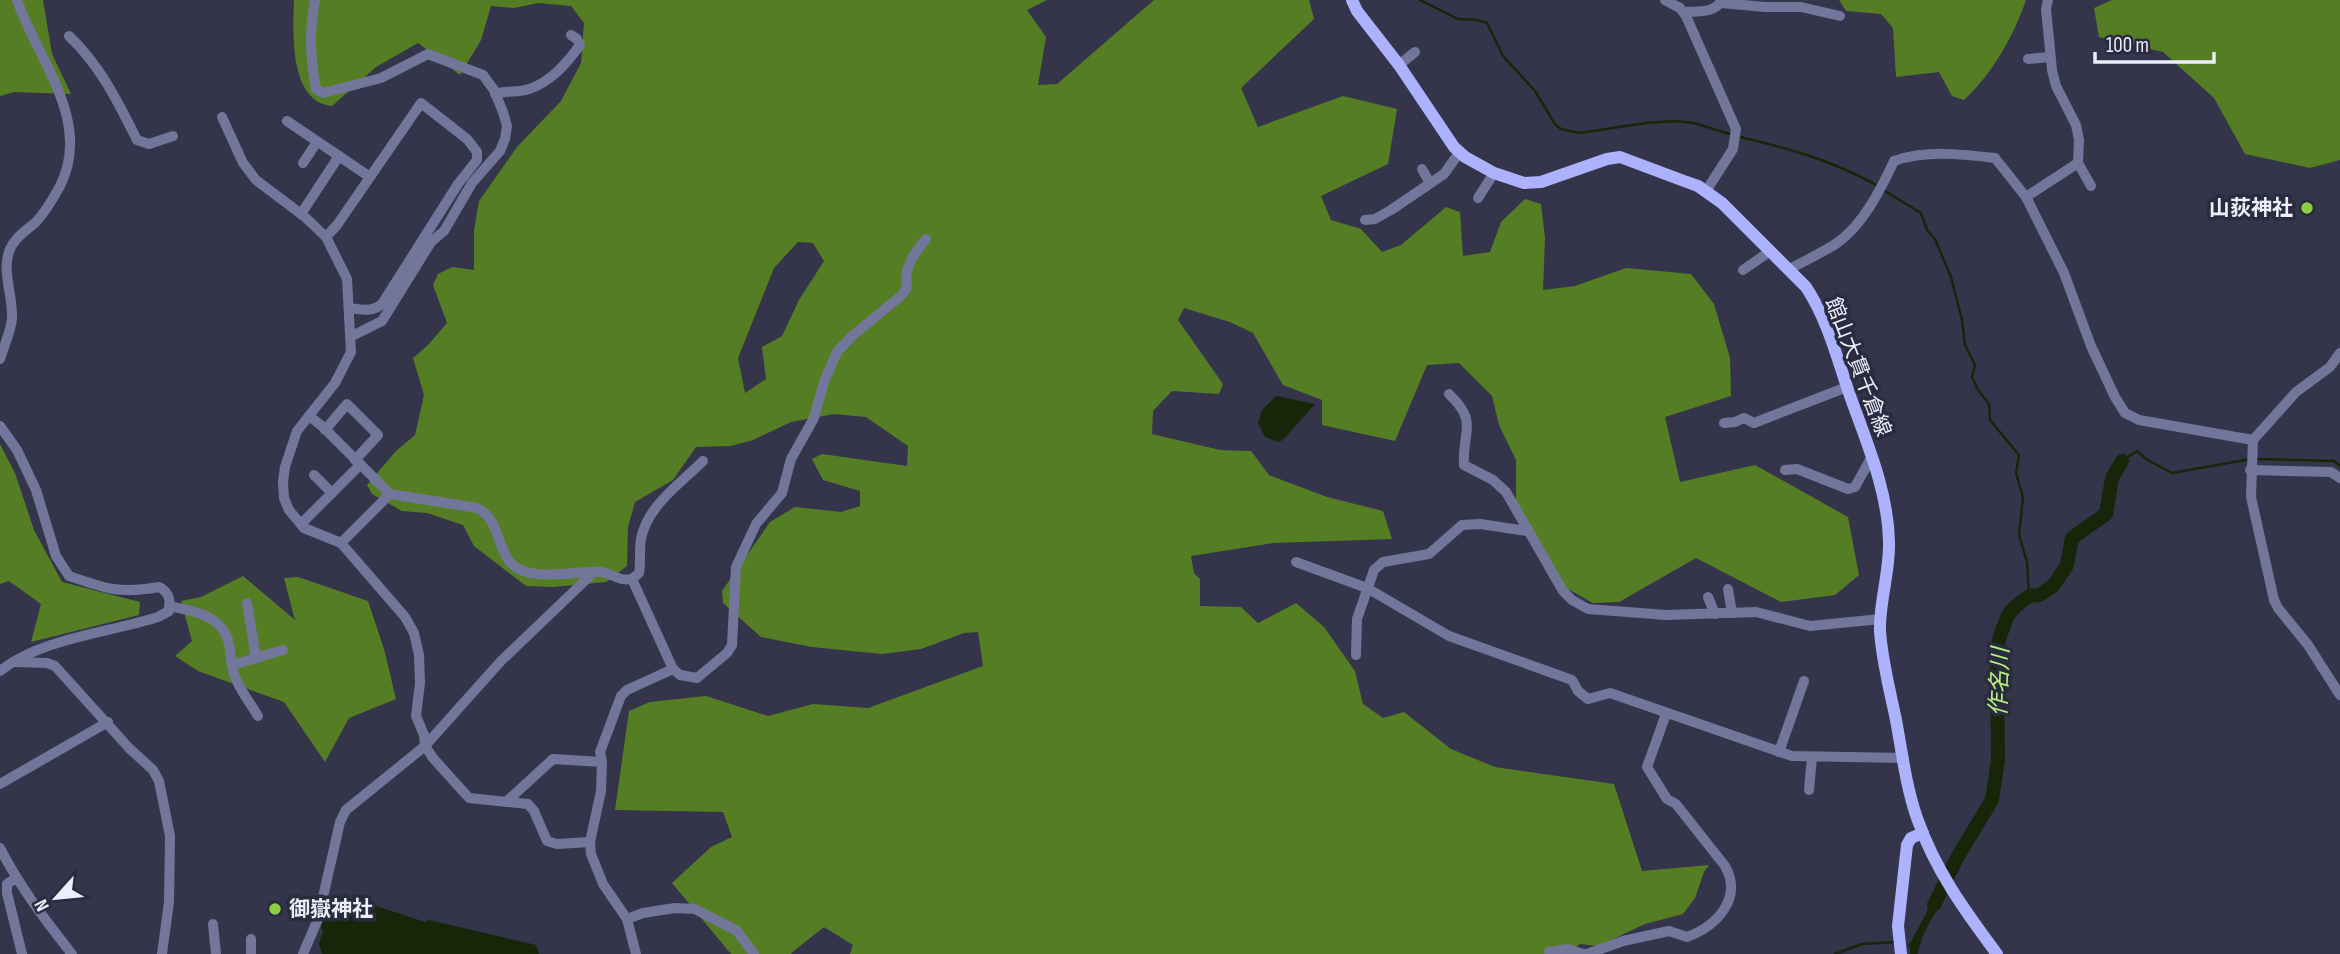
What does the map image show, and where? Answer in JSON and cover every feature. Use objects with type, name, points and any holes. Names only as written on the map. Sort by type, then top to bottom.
[{"type":"main road","name":"館山大貫千倉線","points":[[1352,0],[1459,153],[1516,182],[1532,183],[1620,157],[1684,181],[1706,191],[1722,203],[1805,288],[1819,310],[1832,340],[1883,498],[1889,541],[1881,619],[1886,668],[1913,804],[1923,834],[1941,872],[1997,954]]},
{"type":"main road","points":[[1899,946],[1898,926],[1907,845],[1911,838],[1923,834]]},
{"type":"street","points":[[0,359],[12,320],[5,249],[37,220],[55,195],[68,160],[71,139],[59,91],[17,0]]},
{"type":"street","points":[[315,0],[311,22],[310,59],[316,89],[323,93],[381,78],[429,54],[483,75],[495,94],[507,126],[506,139],[500,151],[472,183],[444,231],[431,242],[382,321],[352,337]]},
{"type":"street","points":[[1665,0],[1684,12],[1736,129],[1735,142],[1729,157],[1706,191]]},
{"type":"street","points":[[2048,0],[2046,9],[2049,57],[2056,86],[2076,125],[2079,140],[2078,163],[2091,186]]},
{"type":"street","points":[[1684,12],[1709,11],[1721,1],[1765,7],[1801,7],[1840,16]]},
{"type":"street","points":[[495,94],[508,90],[530,89],[557,72],[566,65],[580,45],[571,35]]},
{"type":"street","points":[[69,36],[85,51],[110,87],[137,140],[149,144],[173,136]]},
{"type":"street","points":[[1399,65],[1415,52]]},
{"type":"street","points":[[2028,59],[2049,57]]},
{"type":"street","points":[[326,237],[421,103],[467,139],[477,152],[477,160],[450,195],[382,304],[375,309],[350,308]]},
{"type":"street","points":[[222,117],[243,163],[256,180],[326,237],[347,279],[351,352],[335,383],[297,431],[282,482],[289,510],[304,528],[341,543],[405,617],[414,633],[420,668],[415,716],[424,735],[425,746],[469,798],[528,804],[532,807],[547,841],[557,844],[590,842]]},
{"type":"street","points":[[287,121],[370,177]]},
{"type":"street","points":[[303,163],[317,142]]},
{"type":"street","points":[[1365,220],[1375,219],[1391,210],[1444,174],[1459,153]]},
{"type":"street","points":[[1788,270],[1837,243],[1848,233],[1884,182],[1894,161],[1909,156],[1968,155],[1995,158],[2026,197],[2064,273],[2094,354],[2125,413],[2139,420],[2252,444]]},
{"type":"street","points":[[301,214],[338,156]]},
{"type":"street","points":[[2026,197],[2078,163]]},
{"type":"street","points":[[1422,169],[1430,183]]},
{"type":"street","points":[[1478,198],[1494,173]]},
{"type":"street","points":[[632,579],[673,669],[680,675],[697,678],[727,653],[733,636],[736,567],[756,524],[782,493],[791,459],[814,418],[824,382],[838,352],[852,336],[902,295],[907,287],[905,279],[912,255],[926,239]]},
{"type":"street","points":[[1743,270],[1769,252]]},
{"type":"street","points":[[2340,353],[2330,367],[2295,392],[2252,444],[2250,467],[2251,497],[2274,600],[2308,645],[2340,695]]},
{"type":"street","points":[[1724,423],[1744,418],[1754,424],[1847,387]]},
{"type":"street","points":[[1449,394],[1465,411],[1468,421],[1464,465],[1503,488],[1563,591],[1588,609],[1666,615],[1768,615],[1796,625],[1810,626],[1881,619]]},
{"type":"street","points":[[301,524],[358,463],[378,435],[347,404],[325,430]]},
{"type":"street","points":[[309,416],[390,494],[477,508],[488,514],[510,562],[533,574],[602,572],[617,579],[632,579],[639,573],[641,540],[646,523],[654,510],[704,461]]},
{"type":"street","points":[[0,426],[17,450],[36,491],[57,556],[69,576],[118,591],[133,592],[159,587],[166,591],[170,601],[169,611],[159,617],[32,652],[0,671]]},
{"type":"street","points":[[1784,470],[1797,469],[1848,489],[1855,487],[1871,458]]},
{"type":"street","points":[[2250,467],[2331,472],[2340,478]]},
{"type":"street","points":[[314,475],[332,493]]},
{"type":"street","points":[[341,543],[390,494]]},
{"type":"street","points":[[1356,655],[1357,620],[1374,569],[1383,562],[1429,555],[1462,526],[1480,524],[1527,531]]},
{"type":"street","points":[[1296,562],[1367,588],[1449,636],[1572,680],[1578,691],[1588,699],[1610,694],[1792,756],[1903,758]]},
{"type":"street","points":[[303,954],[318,919],[340,822],[346,810],[425,746],[501,661],[593,573]]},
{"type":"street","points":[[1728,589],[1732,613]]},
{"type":"street","points":[[1708,597],[1715,614]]},
{"type":"street","points":[[247,603],[256,658]]},
{"type":"street","points":[[169,606],[198,611],[221,628],[227,637],[238,682],[258,716]]},
{"type":"street","points":[[232,664],[283,650]]},
{"type":"street","points":[[12,662],[47,663],[55,666],[153,771],[159,781],[170,836],[169,902],[162,954]]},
{"type":"street","points":[[636,954],[627,919],[603,884],[591,854],[590,842],[601,791],[600,752],[621,696],[673,669]]},
{"type":"street","points":[[1779,752],[1804,681]]},
{"type":"street","points":[[1549,953],[1567,949],[1586,954],[1623,941],[1665,931],[1673,931],[1687,937],[1707,927],[1729,903],[1731,876],[1725,866],[1676,804],[1667,799],[1647,767],[1666,714]]},
{"type":"street","points":[[0,784],[108,722]]},
{"type":"street","points":[[1809,790],[1812,757]]},
{"type":"street","points":[[506,802],[553,759],[602,762]]},
{"type":"street","points":[[0,849],[41,917],[72,954]]},
{"type":"street","points":[[16,878],[8,884],[7,893],[22,954]]},
{"type":"street","points":[[627,919],[643,913],[675,908],[695,909],[737,932],[754,954]]},
{"type":"street","points":[[213,925],[216,954]]},
{"type":"street","points":[[251,939],[251,954]]},
{"type":"green space","points":[[0,0],[43,0],[52,54],[71,94],[14,92],[0,96]]},
{"type":"green space","points":[[294,0],[1047,0],[1027,10],[1046,37],[1038,85],[1057,84],[1154,0],[1309,0],[1314,19],[1241,88],[1258,127],[1343,96],[1397,109],[1388,164],[1321,196],[1331,220],[1361,229],[1382,252],[1401,245],[1446,207],[1460,212],[1463,256],[1490,252],[1501,222],[1525,199],[1541,204],[1545,238],[1543,290],[1575,286],[1626,268],[1691,274],[1714,304],[1730,358],[1731,396],[1665,417],[1680,482],[1755,465],[1848,517],[1859,575],[1835,595],[1781,602],[1696,558],[1619,602],[1593,603],[1559,584],[1516,502],[1516,460],[1499,425],[1492,396],[1459,363],[1427,365],[1395,441],[1322,425],[1322,400],[1283,385],[1253,333],[1230,322],[1184,308],[1178,320],[1223,384],[1219,394],[1172,391],[1153,411],[1152,434],[1220,450],[1251,451],[1269,475],[1327,497],[1383,511],[1392,539],[1273,543],[1191,556],[1194,573],[1200,579],[1200,606],[1241,607],[1258,623],[1296,603],[1324,627],[1355,671],[1363,704],[1383,718],[1404,712],[1451,749],[1495,767],[1614,784],[1642,871],[1709,865],[1695,898],[1683,914],[1645,924],[1598,946],[1580,944],[1567,954],[850,954],[853,945],[824,927],[790,954],[731,954],[672,883],[711,847],[732,837],[723,812],[615,810],[629,711],[650,702],[706,696],[768,716],[813,704],[868,708],[983,666],[978,632],[964,633],[921,649],[882,654],[812,647],[761,637],[723,603],[722,591],[770,522],[795,507],[841,512],[860,506],[860,491],[823,480],[812,459],[822,454],[907,466],[908,446],[866,417],[834,414],[791,422],[753,440],[731,446],[696,447],[673,480],[635,502],[628,527],[627,566],[606,582],[553,587],[526,586],[474,546],[463,525],[427,513],[402,511],[372,494],[367,485],[396,451],[415,435],[424,395],[413,358],[447,323],[433,285],[438,274],[452,267],[474,270],[474,230],[479,201],[517,147],[561,101],[581,63],[584,23],[571,6],[538,3],[514,8],[491,6],[481,40],[460,75],[418,43],[376,67],[332,106],[318,102],[301,79],[294,47]],"holes":[[[798,242],[813,243],[824,261],[799,300],[782,336],[762,347],[766,379],[745,393],[738,358],[774,268]]]},
{"type":"green space","points":[[1839,0],[2026,0],[2001,54],[1964,100],[1952,96],[1939,72],[1896,77],[1893,28],[1881,14],[1846,11]]},
{"type":"green space","points":[[2112,0],[2340,0],[2340,160],[2310,168],[2245,154],[2214,98],[2163,52],[2099,37],[2094,8]]},
{"type":"green space","points":[[0,444],[15,473],[34,530],[62,582],[140,602],[139,615],[31,642],[41,604],[9,581],[0,584]]},
{"type":"green space","points":[[243,576],[295,620],[284,578],[298,577],[368,601],[384,649],[396,699],[349,718],[325,762],[284,702],[198,671],[175,656],[192,641],[181,601],[201,597]]},
{"type":"shaded area","points":[[1276,396],[1315,404],[1283,440],[1278,442],[1265,437],[1258,423],[1262,410]]},
{"type":"shaded area","points":[[1939,884],[1946,896],[1925,931],[1918,954],[1910,954],[1908,944]]},
{"type":"shaded area","points":[[360,903],[425,922],[429,920],[536,945],[539,954],[322,954],[319,943],[327,907],[340,914],[352,916],[361,911]]},
{"type":"waterway","points":[[1420,0],[1458,19],[1487,23],[1503,56],[1535,91],[1555,124],[1561,129],[1579,133],[1676,121],[1694,123],[1733,135]]},
{"type":"waterway","points":[[1740,137],[1810,156],[1845,169],[1878,186]]},
{"type":"waterway","points":[[1883,190],[1921,213],[1927,230],[1935,239],[1951,277],[1962,320],[1965,345],[1975,365],[1972,377],[1989,404],[1990,420],[2019,455],[2016,473],[2023,497],[2019,535],[2027,562],[2029,596]]},
{"type":"waterway","name":"作名川","points":[[2122,461],[2137,451],[2172,473],[2251,459]]},
{"type":"waterway","name":"作名川","points":[[2257,459],[2334,461],[2340,466]]},
{"type":"waterway","name":"作名川","points":[[1934,905],[1958,856],[1992,800],[1998,760],[1997,650],[2008,615],[2029,596],[2039,595],[2053,586],[2067,565],[2072,538],[2106,514],[2112,478],[2122,461]]},
{"type":"waterway","points":[[1835,954],[1862,944],[1897,942]]},
{"type":"place","name":"山荻神社","points":[[2307,208]]},
{"type":"place","name":"御嶽神社","points":[[275,909]]}]
